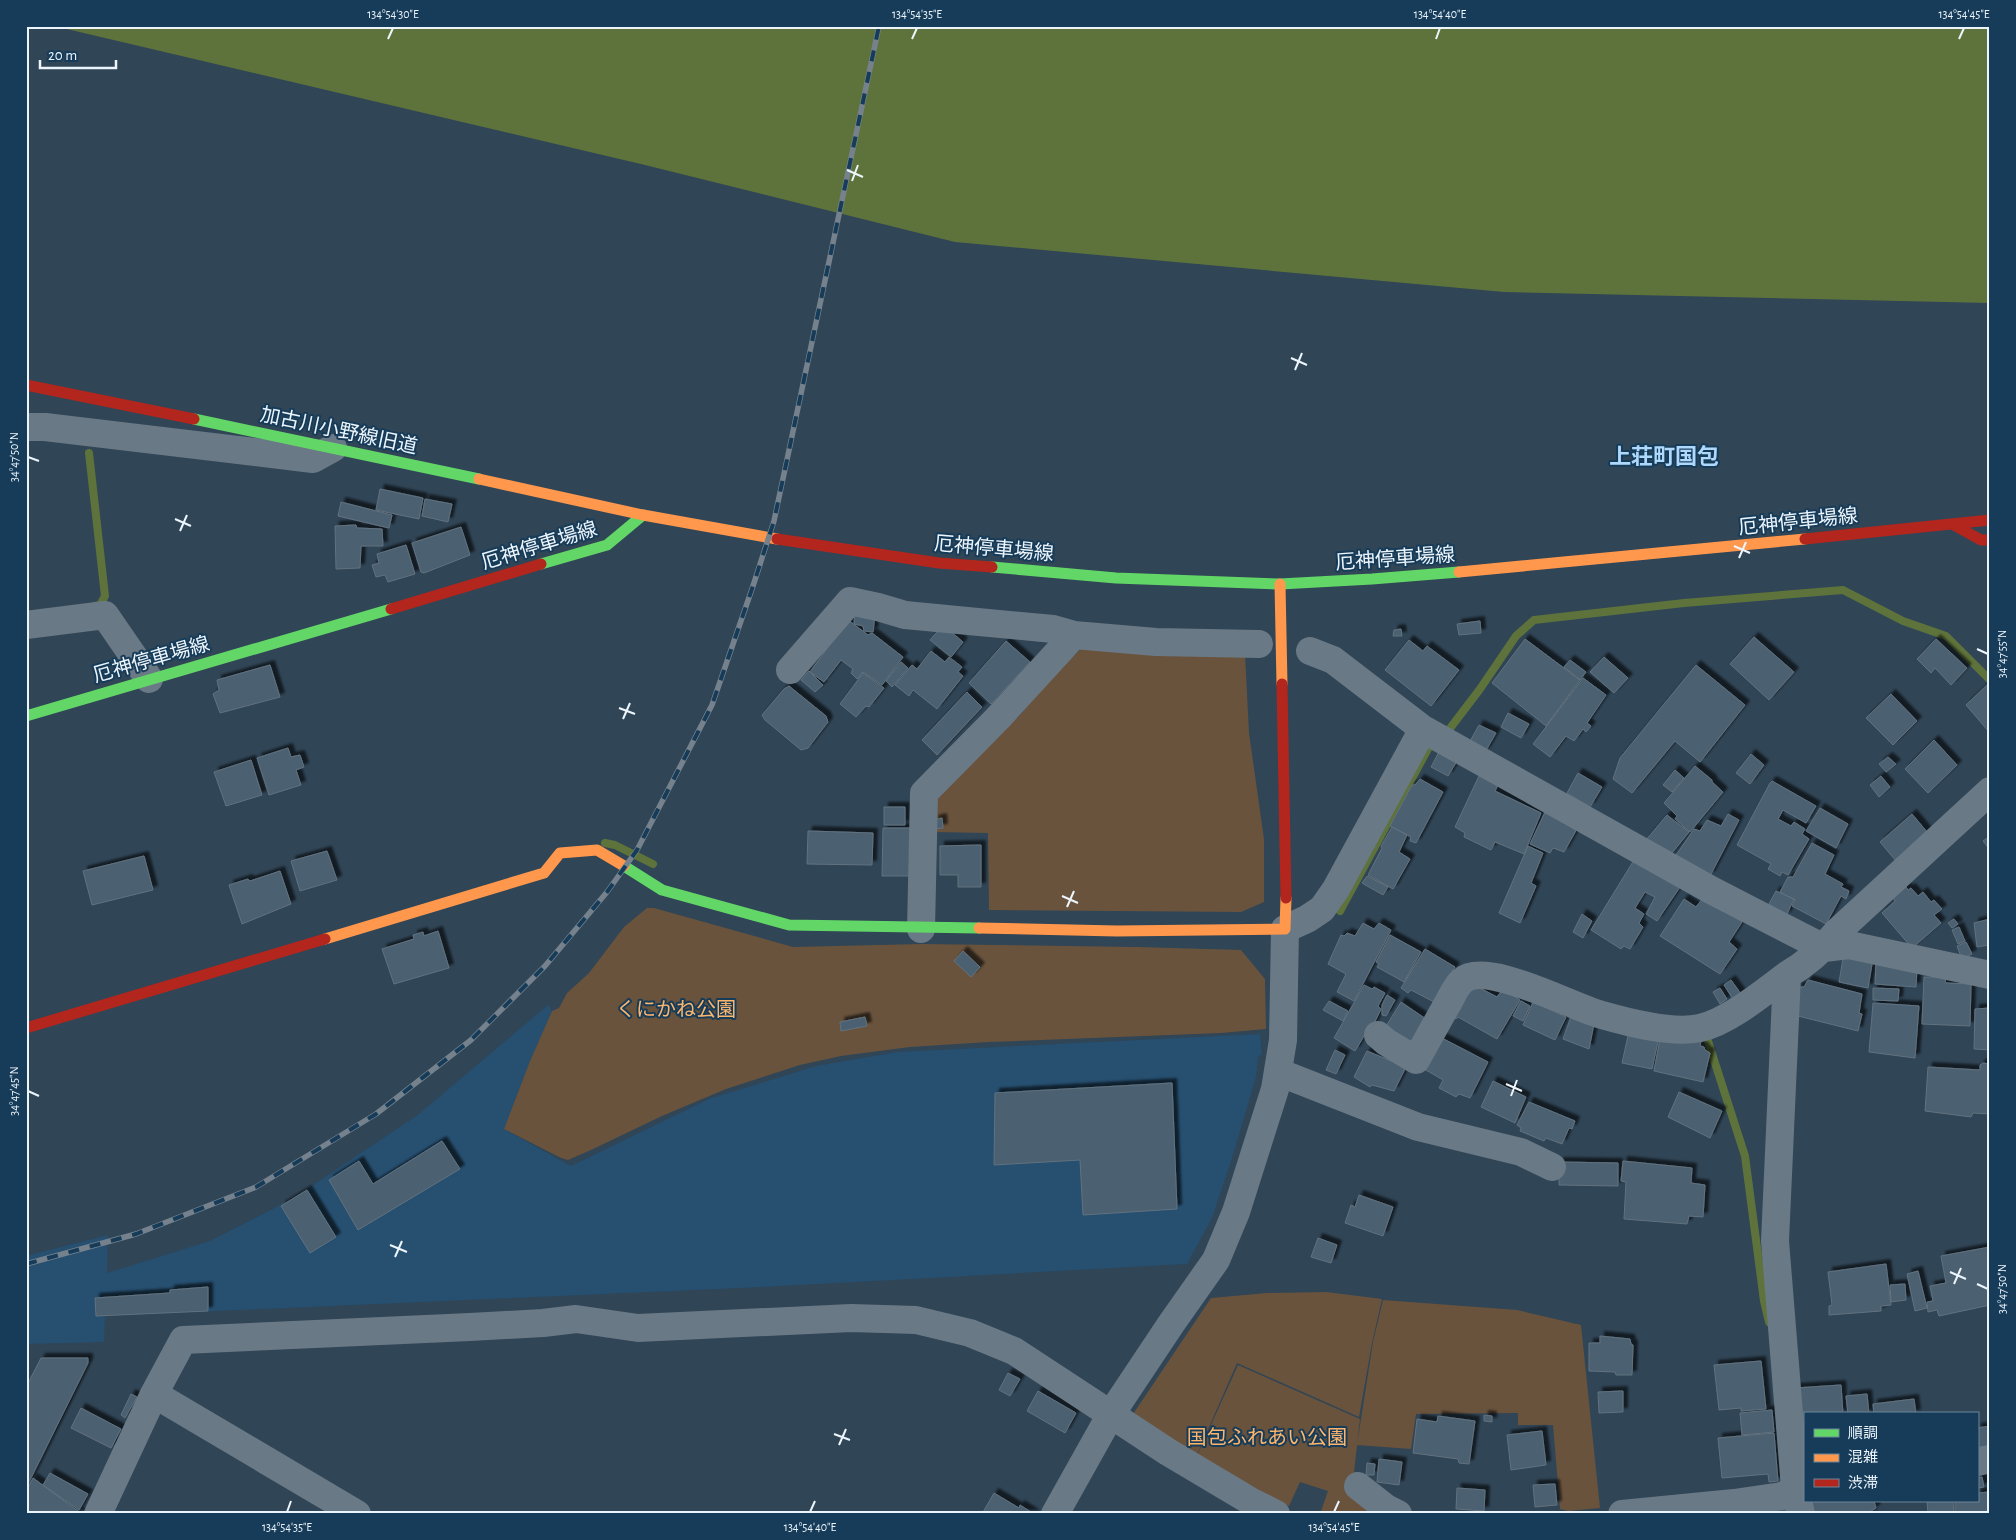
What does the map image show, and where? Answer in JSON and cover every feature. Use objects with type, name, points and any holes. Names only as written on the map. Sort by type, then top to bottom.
[{"type":"street","name":"加古川小野線旧道","points":[[26,385],[333,448],[643,515]]},
{"type":"street","points":[[26,426],[313,459],[333,448]]},
{"type":"street","name":"厄神停車場線","points":[[26,716],[607,545],[643,515],[768,538],[939,563],[1116,578],[1280,584],[1372,579],[1638,556],[1952,524]]},
{"type":"street","points":[[1952,524],[1990,520]]},
{"type":"street","points":[[1952,524],[1981,540],[1990,540]]},
{"type":"street","points":[[1058,1513],[1111,1414],[1216,1260],[1236,1212],[1275,1089],[1283,1040],[1286,870],[1280,584]]},
{"type":"street","points":[[790,670],[850,601],[878,606],[905,615],[1053,629],[1074,635],[1156,642],[1259,644]]},
{"type":"street","points":[[26,625],[105,615],[149,679]]},
{"type":"street","points":[[921,929],[924,792],[998,718],[1074,635]]},
{"type":"street","points":[[1310,651],[1333,660],[1423,729],[1711,890],[1824,948],[1849,945],[1990,975]]},
{"type":"street","points":[[26,1028],[544,873],[560,853],[597,850],[662,890],[789,925],[921,929],[1117,931],[1285,929],[1306,919],[1322,908],[1336,889],[1423,729]]},
{"type":"street","points":[[1378,1035],[1416,1060],[1454,991],[1462,980],[1473,976],[1503,978],[1526,985],[1601,1015],[1657,1027],[1698,1029],[1711,1025],[1748,1003],[1804,965],[1824,948],[1838,931],[1990,791]]},
{"type":"street","points":[[1622,1514],[1800,1495],[1775,1241],[1787,975]]},
{"type":"street","points":[[1278,1072],[1418,1127],[1521,1152],[1552,1167]]},
{"type":"street","points":[[98,1514],[154,1394],[183,1340],[470,1327],[543,1323],[576,1319],[638,1328],[851,1318],[916,1320],[970,1333],[1014,1351],[1168,1452],[1252,1502],[1276,1514]]},
{"type":"street","points":[[154,1394],[357,1514]]},
{"type":"street","points":[[1358,1486],[1386,1508],[1398,1514]]},
{"type":"shaded area","points":[[54,26],[1990,26],[1990,303],[1504,292],[955,242],[645,165]]},
{"type":"shaded area","points":[[548,1005],[552,1011],[530,1061],[504,1129],[571,1166],[709,1099],[816,1066],[897,1052],[1260,1034],[1262,1054],[1258,1057],[1256,1077],[1212,1218],[1187,1264],[762,1287],[105,1316],[104,1342],[26,1344],[26,1256],[108,1235],[107,1273],[210,1241],[294,1198],[419,1114]]},
{"type":"green space","points":[[1084,646],[1245,654],[1249,733],[1264,839],[1264,902],[1241,912],[989,910],[988,833],[932,832],[936,797],[939,793],[1018,717],[1056,673]]},
{"type":"green space","name":"くにかね公園","points":[[647,908],[654,908],[793,947],[921,944],[1241,950],[1265,979],[1266,1029],[1221,1033],[910,1047],[841,1056],[800,1065],[726,1089],[662,1116],[568,1160],[561,1158],[504,1129],[530,1061],[552,1011],[559,1008],[567,993],[589,973],[624,927]]},
{"type":"green space","points":[[1326,1292],[1382,1299],[1359,1417],[1237,1363],[1196,1457],[1131,1417],[1211,1298],[1267,1293]]},
{"type":"green space","points":[[1383,1300],[1517,1310],[1581,1325],[1600,1508],[1568,1511],[1560,1509],[1553,1425],[1518,1425],[1518,1413],[1416,1414],[1411,1449],[1357,1445],[1373,1342]]},
{"type":"green space","name":"国包ふれあい公園","points":[[1238,1365],[1360,1419],[1352,1490],[1380,1514],[1320,1514],[1328,1491],[1300,1482],[1289,1506],[1248,1488],[1196,1458]]},
{"type":"building","points":[[380,489],[423,498],[419,519],[376,510]]},
{"type":"building","points":[[425,499],[452,504],[448,522],[422,516]]},
{"type":"building","points":[[341,502],[392,515],[389,528],[338,516]]},
{"type":"building","points":[[356,525],[357,528],[382,529],[383,546],[361,546],[360,568],[336,569],[335,526]]},
{"type":"building","points":[[461,527],[470,555],[424,573],[421,572],[412,543]]},
{"type":"building","points":[[406,545],[415,574],[388,582],[385,575],[376,577],[372,565],[379,563],[377,554]]},
{"type":"building","points":[[855,612],[875,614],[873,632],[864,631],[863,626],[854,624]]},
{"type":"building","points":[[848,620],[868,635],[872,633],[903,657],[882,685],[863,672],[857,679],[851,673],[853,669],[841,660],[824,682],[810,672]]},
{"type":"building","points":[[1480,621],[1481,633],[1459,635],[1457,624]]},
{"type":"building","points":[[943,625],[963,642],[951,657],[930,640]]},
{"type":"building","points":[[1401,629],[1402,636],[1393,636],[1394,630]]},
{"type":"building","points":[[1754,637],[1794,672],[1769,700],[1730,664]]},
{"type":"building","points":[[1525,639],[1580,680],[1546,726],[1492,683]]},
{"type":"building","points":[[1936,639],[1967,668],[1951,685],[1935,668],[1931,673],[1917,659]]},
{"type":"building","points":[[1409,640],[1423,651],[1427,646],[1459,670],[1431,706],[1385,670]]},
{"type":"building","points":[[1006,641],[1030,662],[991,704],[969,683]]},
{"type":"building","points":[[931,651],[945,662],[949,657],[962,667],[958,672],[963,676],[937,709],[913,690],[909,696],[895,685],[912,665],[917,669]]},
{"type":"building","points":[[1604,657],[1628,678],[1614,693],[1590,672]]},
{"type":"building","points":[[1570,660],[1586,672],[1580,680],[1564,667]]},
{"type":"building","points":[[901,662],[908,668],[892,687],[886,681]]},
{"type":"building","points":[[270,665],[280,697],[220,713],[213,694],[219,690],[217,680]]},
{"type":"building","points":[[1696,665],[1745,705],[1700,762],[1675,741],[1632,793],[1613,779],[1620,758]]},
{"type":"building","points":[[809,671],[823,685],[815,692],[801,680]]},
{"type":"building","points":[[863,673],[884,688],[869,707],[866,706],[856,717],[840,704]]},
{"type":"building","points":[[1583,678],[1606,695],[1587,723],[1591,726],[1586,732],[1583,729],[1574,741],[1566,736],[1550,757],[1533,744]]},
{"type":"building","points":[[1988,684],[1990,686],[1990,733],[1966,705]]},
{"type":"building","points":[[789,686],[826,716],[828,722],[808,748],[801,750],[765,720],[762,715],[784,689]]},
{"type":"building","points":[[967,692],[982,707],[937,755],[922,740]]},
{"type":"building","points":[[1891,694],[1917,721],[1893,745],[1866,718]]},
{"type":"building","points":[[1508,713],[1529,724],[1521,738],[1501,727]]},
{"type":"building","points":[[1479,725],[1496,733],[1485,752],[1469,743]]},
{"type":"building","points":[[1934,740],[1957,765],[1928,793],[1905,769]]},
{"type":"building","points":[[288,748],[291,757],[300,755],[304,767],[296,770],[301,785],[269,795],[257,758]]},
{"type":"building","points":[[1440,750],[1457,761],[1448,776],[1431,767]]},
{"type":"building","points":[[1751,754],[1764,765],[1750,784],[1736,773]]},
{"type":"building","points":[[1888,757],[1896,764],[1886,772],[1879,764]]},
{"type":"building","points":[[251,760],[262,795],[226,806],[214,772]]},
{"type":"building","points":[[1695,766],[1723,792],[1690,832],[1675,819],[1677,816],[1664,803]]},
{"type":"building","points":[[1675,770],[1684,778],[1672,792],[1663,785]]},
{"type":"building","points":[[1578,773],[1602,787],[1590,807],[1567,793]]},
{"type":"building","points":[[1479,776],[1498,785],[1495,791],[1541,813],[1524,854],[1495,842],[1491,850],[1464,837],[1465,833],[1455,827]]},
{"type":"building","points":[[1881,776],[1890,787],[1879,797],[1870,785]]},
{"type":"building","points":[[1420,779],[1443,792],[1416,843],[1410,841],[1411,837],[1390,826],[1412,785],[1415,785]]},
{"type":"building","points":[[1772,781],[1816,806],[1806,823],[1783,810],[1778,819],[1791,826],[1794,822],[1805,829],[1802,834],[1809,839],[1788,875],[1782,872],[1780,876],[1768,869],[1771,864],[1737,845]]},
{"type":"building","points":[[884,807],[905,807],[905,825],[884,825]]},
{"type":"building","points":[[1820,808],[1848,824],[1836,848],[1806,831]]},
{"type":"building","points":[[1546,810],[1578,827],[1564,852],[1553,848],[1550,853],[1530,844]]},
{"type":"building","points":[[1728,814],[1739,820],[1710,876],[1674,858],[1694,829],[1700,831],[1707,820],[1721,826]]},
{"type":"building","points":[[1912,814],[1927,832],[1896,861],[1880,842]]},
{"type":"building","points":[[1667,815],[1689,832],[1668,858],[1646,840]]},
{"type":"building","points":[[942,818],[943,828],[935,829],[934,820]]},
{"type":"building","points":[[1392,827],[1407,835],[1399,852],[1410,859],[1393,889],[1368,875]]},
{"type":"building","points":[[883,828],[911,828],[911,876],[882,876]]},
{"type":"building","points":[[808,831],[873,833],[872,865],[807,864]]},
{"type":"building","points":[[1990,836],[1990,850],[1983,841]]},
{"type":"building","points":[[1812,843],[1834,855],[1825,874],[1843,884],[1841,887],[1849,891],[1846,899],[1841,896],[1826,924],[1792,906],[1795,900],[1780,892],[1788,877],[1793,877]]},
{"type":"building","points":[[981,845],[981,887],[958,887],[958,875],[940,875],[940,846]]},
{"type":"building","points":[[1528,846],[1543,853],[1531,883],[1536,886],[1520,923],[1499,913]]},
{"type":"building","points":[[327,851],[337,880],[300,891],[291,861]]},
{"type":"building","points":[[144,856],[153,890],[92,905],[83,871]]},
{"type":"building","points":[[1634,860],[1680,887],[1657,921],[1646,914],[1655,897],[1645,892],[1635,908],[1644,914],[1639,923],[1643,927],[1630,949],[1624,946],[1621,949],[1591,930]]},
{"type":"building","points":[[280,871],[291,904],[242,924],[229,885],[248,879],[250,881]]},
{"type":"building","points":[[1367,876],[1388,887],[1383,895],[1362,883]]},
{"type":"building","points":[[1906,887],[1908,890],[1911,888],[1918,896],[1923,892],[1931,902],[1934,900],[1942,909],[1934,915],[1941,923],[1912,948],[1882,913],[1895,901],[1893,898]]},
{"type":"building","points":[[1776,891],[1794,899],[1786,916],[1769,904]]},
{"type":"building","points":[[1704,897],[1742,922],[1729,942],[1737,949],[1720,974],[1660,936],[1684,899],[1696,907]]},
{"type":"building","points":[[1582,914],[1592,921],[1583,938],[1573,932]]},
{"type":"building","points":[[1954,919],[1958,924],[1952,928],[1948,923]]},
{"type":"building","points":[[1990,919],[1990,947],[1989,945],[1977,947],[1974,923]]},
{"type":"building","points":[[1363,923],[1374,929],[1379,923],[1391,930],[1354,1001],[1337,992],[1346,974],[1328,964],[1341,935],[1344,936],[1347,933],[1355,936]]},
{"type":"building","points":[[1959,927],[1965,941],[1958,944],[1952,930]]},
{"type":"building","points":[[438,931],[449,968],[394,984],[382,949],[414,939],[413,935],[423,932],[424,936]]},
{"type":"building","points":[[1390,935],[1421,952],[1404,982],[1377,967],[1379,964],[1376,962]]},
{"type":"building","points":[[1966,942],[1972,954],[1962,959],[1957,946]]},
{"type":"building","points":[[1425,949],[1455,967],[1434,1002],[1411,990],[1408,993],[1401,988]]},
{"type":"building","points":[[963,951],[980,967],[971,977],[954,961]]},
{"type":"building","points":[[1844,953],[1873,958],[1868,988],[1839,982]]},
{"type":"building","points":[[1876,962],[1917,967],[1916,987],[1875,984]]},
{"type":"building","points":[[1924,977],[1944,977],[1946,983],[1971,984],[1970,1026],[1922,1024]]},
{"type":"building","points":[[1731,980],[1741,994],[1733,999],[1724,985]]},
{"type":"building","points":[[1808,980],[1862,994],[1859,1013],[1862,1014],[1858,1031],[1798,1016],[1798,987],[1804,987]]},
{"type":"building","points":[[1472,984],[1497,997],[1503,989],[1520,1000],[1497,1039],[1458,1017],[1456,1019],[1452,1016]]},
{"type":"building","points":[[1364,985],[1372,989],[1374,987],[1385,993],[1378,1006],[1381,1009],[1370,1032],[1367,1031],[1355,1051],[1334,1038]]},
{"type":"building","points":[[1720,988],[1727,999],[1720,1004],[1713,992]]},
{"type":"building","points":[[1873,988],[1899,989],[1898,1001],[1873,1000]]},
{"type":"building","points":[[1387,995],[1395,1000],[1386,1016],[1382,1015],[1382,1005]]},
{"type":"building","points":[[1329,1001],[1348,1011],[1343,1021],[1323,1010]]},
{"type":"building","points":[[1521,1001],[1530,1006],[1523,1021],[1513,1016]]},
{"type":"building","points":[[1401,1002],[1426,1019],[1408,1047],[1383,1031]]},
{"type":"building","points":[[1533,1002],[1566,1017],[1555,1040],[1523,1025]]},
{"type":"building","points":[[1873,1003],[1919,1006],[1915,1058],[1869,1052]]},
{"type":"building","points":[[1990,1008],[1990,1050],[1974,1049],[1975,1009]]},
{"type":"building","points":[[1573,1011],[1595,1019],[1589,1049],[1563,1039]]},
{"type":"building","points":[[865,1017],[867,1026],[841,1031],[840,1022]]},
{"type":"building","points":[[1629,1031],[1659,1037],[1652,1069],[1622,1063]]},
{"type":"building","points":[[1661,1033],[1701,1040],[1700,1046],[1710,1053],[1703,1082],[1654,1071]]},
{"type":"building","points":[[1436,1035],[1488,1062],[1470,1098],[1459,1094],[1456,1097],[1439,1088],[1443,1080],[1419,1066]]},
{"type":"building","points":[[1335,1050],[1345,1055],[1336,1074],[1326,1070]]},
{"type":"building","points":[[1367,1051],[1406,1067],[1394,1091],[1372,1085],[1370,1087],[1354,1077]]},
{"type":"building","points":[[1983,1063],[1990,1064],[1990,1114],[1973,1113],[1971,1117],[1925,1111],[1928,1067],[1980,1070],[1980,1065]]},
{"type":"building","points":[[1493,1081],[1526,1097],[1515,1123],[1481,1107]]},
{"type":"building","points":[[1172,1083],[1177,1209],[1083,1215],[1080,1160],[994,1165],[995,1093]]},
{"type":"building","points":[[1679,1092],[1722,1111],[1710,1138],[1668,1117]]},
{"type":"building","points":[[1529,1102],[1575,1121],[1572,1129],[1569,1128],[1562,1144],[1546,1138],[1544,1141],[1520,1131],[1521,1128],[1517,1125]]},
{"type":"building","points":[[442,1141],[460,1169],[358,1230],[329,1180],[359,1161],[373,1184]]},
{"type":"building","points":[[1623,1161],[1692,1168],[1691,1183],[1705,1185],[1703,1217],[1689,1216],[1687,1224],[1624,1219],[1626,1182],[1621,1181]]},
{"type":"building","points":[[1559,1162],[1618,1163],[1618,1186],[1559,1185]]},
{"type":"building","points":[[307,1190],[336,1237],[310,1253],[281,1206]]},
{"type":"building","points":[[1359,1195],[1393,1207],[1383,1236],[1345,1223],[1351,1205],[1355,1207]]},
{"type":"building","points":[[1318,1238],[1337,1245],[1331,1263],[1311,1257]]},
{"type":"building","points":[[1990,1247],[1990,1305],[1939,1316],[1937,1310],[1928,1312],[1927,1302],[1933,1301],[1930,1286],[1946,1283],[1941,1256]]},
{"type":"building","points":[[1886,1264],[1891,1305],[1881,1306],[1881,1311],[1829,1315],[1829,1306],[1832,1305],[1828,1272]]},
{"type":"building","points":[[1918,1271],[1927,1308],[1915,1311],[1907,1274]]},
{"type":"building","points":[[1905,1284],[1906,1300],[1891,1302],[1890,1285]]},
{"type":"building","points":[[208,1287],[208,1311],[96,1316],[95,1298],[170,1293],[170,1290]]},
{"type":"building","points":[[1600,1336],[1630,1339],[1633,1345],[1632,1375],[1589,1371],[1589,1343],[1600,1343]]},
{"type":"building","points":[[41,1358],[88,1358],[88,1363],[26,1488],[26,1387]]},
{"type":"building","points":[[1761,1361],[1766,1409],[1741,1411],[1741,1408],[1719,1410],[1714,1365]]},
{"type":"building","points":[[1008,1373],[1020,1379],[1010,1396],[999,1390]]},
{"type":"building","points":[[1841,1385],[1843,1412],[1804,1412],[1804,1431],[1798,1431],[1795,1388]]},
{"type":"building","points":[[1038,1391],[1076,1413],[1065,1433],[1027,1411]]},
{"type":"building","points":[[1623,1391],[1623,1412],[1599,1413],[1598,1392]]},
{"type":"building","points":[[131,1394],[137,1397],[125,1418],[121,1415]]},
{"type":"building","points":[[1867,1394],[1869,1412],[1848,1412],[1846,1396]]},
{"type":"building","points":[[1914,1399],[1916,1412],[1874,1412],[1873,1404]]},
{"type":"building","points":[[81,1408],[121,1429],[111,1448],[71,1428]]},
{"type":"building","points":[[1772,1410],[1774,1432],[1742,1435],[1740,1413]]},
{"type":"building","points":[[1484,1415],[1492,1416],[1492,1422],[1484,1421]]},
{"type":"building","points":[[1438,1416],[1475,1421],[1469,1464],[1459,1463],[1458,1459],[1413,1453],[1417,1419],[1437,1422]]},
{"type":"building","points":[[1990,1426],[1990,1446],[1978,1447],[1978,1428]]},
{"type":"building","points":[[1542,1431],[1546,1465],[1511,1470],[1507,1435]]},
{"type":"building","points":[[1774,1433],[1778,1481],[1769,1482],[1768,1474],[1722,1478],[1718,1438]]},
{"type":"building","points":[[1379,1459],[1402,1462],[1399,1485],[1377,1482]]},
{"type":"building","points":[[1367,1463],[1375,1464],[1374,1475],[1366,1475]]},
{"type":"building","points":[[50,1473],[88,1494],[79,1510],[43,1485]]},
{"type":"building","points":[[1982,1477],[1984,1487],[1978,1488],[1978,1478]]},
{"type":"building","points":[[33,1478],[82,1514],[26,1514],[26,1491]]},
{"type":"building","points":[[1555,1484],[1557,1505],[1535,1507],[1533,1485]]},
{"type":"building","points":[[1457,1488],[1485,1490],[1484,1511],[1456,1509]]},
{"type":"building","points":[[1990,1492],[1990,1514],[1955,1514],[1955,1502],[1978,1502],[1978,1493]]},
{"type":"building","points":[[994,1493],[1019,1508],[1020,1505],[1034,1514],[982,1514]]},
{"type":"building","points":[[1805,1502],[1874,1502],[1876,1508],[1871,1511],[1872,1514],[1807,1514]]},
{"type":"building","points":[[1927,1502],[1953,1502],[1954,1514],[1928,1514]]},
{"type":"building","points":[[1786,1508],[1788,1514],[1768,1514],[1768,1511]]},
{"type":"waterway","points":[[89,453],[105,596],[100,605],[95,606]]},
{"type":"waterway","points":[[1340,911],[1429,747],[1448,731],[1480,689],[1516,636],[1534,620],[1684,603],[1843,590],[1903,621],[1946,636],[1990,680]]},
{"type":"waterway","points":[[605,843],[615,845],[653,864]]},
{"type":"waterway","points":[[1706,1035],[1745,1156],[1764,1301],[1769,1322]]},
{"type":"railway","points":[[26,1264],[136,1234],[256,1187],[376,1114],[471,1040],[545,966],[607,892],[637,850],[712,705],[774,521],[879,26]]},
{"type":"traffic: fast","points":[[194,419],[479,479]]},
{"type":"traffic: fast","points":[[541,564],[607,545],[643,515]]},
{"type":"traffic: fast","points":[[992,567],[1116,578],[1280,584],[1459,572]]},
{"type":"traffic: fast","points":[[26,716],[391,609]]},
{"type":"traffic: fast","points":[[624,866],[662,890],[789,925],[979,928]]},
{"type":"traffic: slow","points":[[479,479],[643,515],[777,539]]},
{"type":"traffic: slow","points":[[1459,572],[1805,539]]},
{"type":"traffic: slow","points":[[1280,584],[1282,684]]},
{"type":"traffic: slow","points":[[325,939],[544,873],[560,853],[597,850],[624,866]]},
{"type":"traffic: slow","points":[[979,928],[1117,931],[1285,929],[1286,898]]},
{"type":"traffic: jam","points":[[26,385],[194,419]]},
{"type":"traffic: jam","points":[[1805,539],[1990,520]]},
{"type":"traffic: jam","points":[[1952,524],[1981,540],[1990,540]]},
{"type":"traffic: jam","points":[[777,539],[939,563],[992,567]]},
{"type":"traffic: jam","points":[[391,609],[541,564]]},
{"type":"traffic: jam","points":[[1282,684],[1286,898]]},
{"type":"traffic: jam","points":[[26,1028],[325,939]]},
{"type":"district","name":"上荘町国包","points":[[1664,456]]}]
